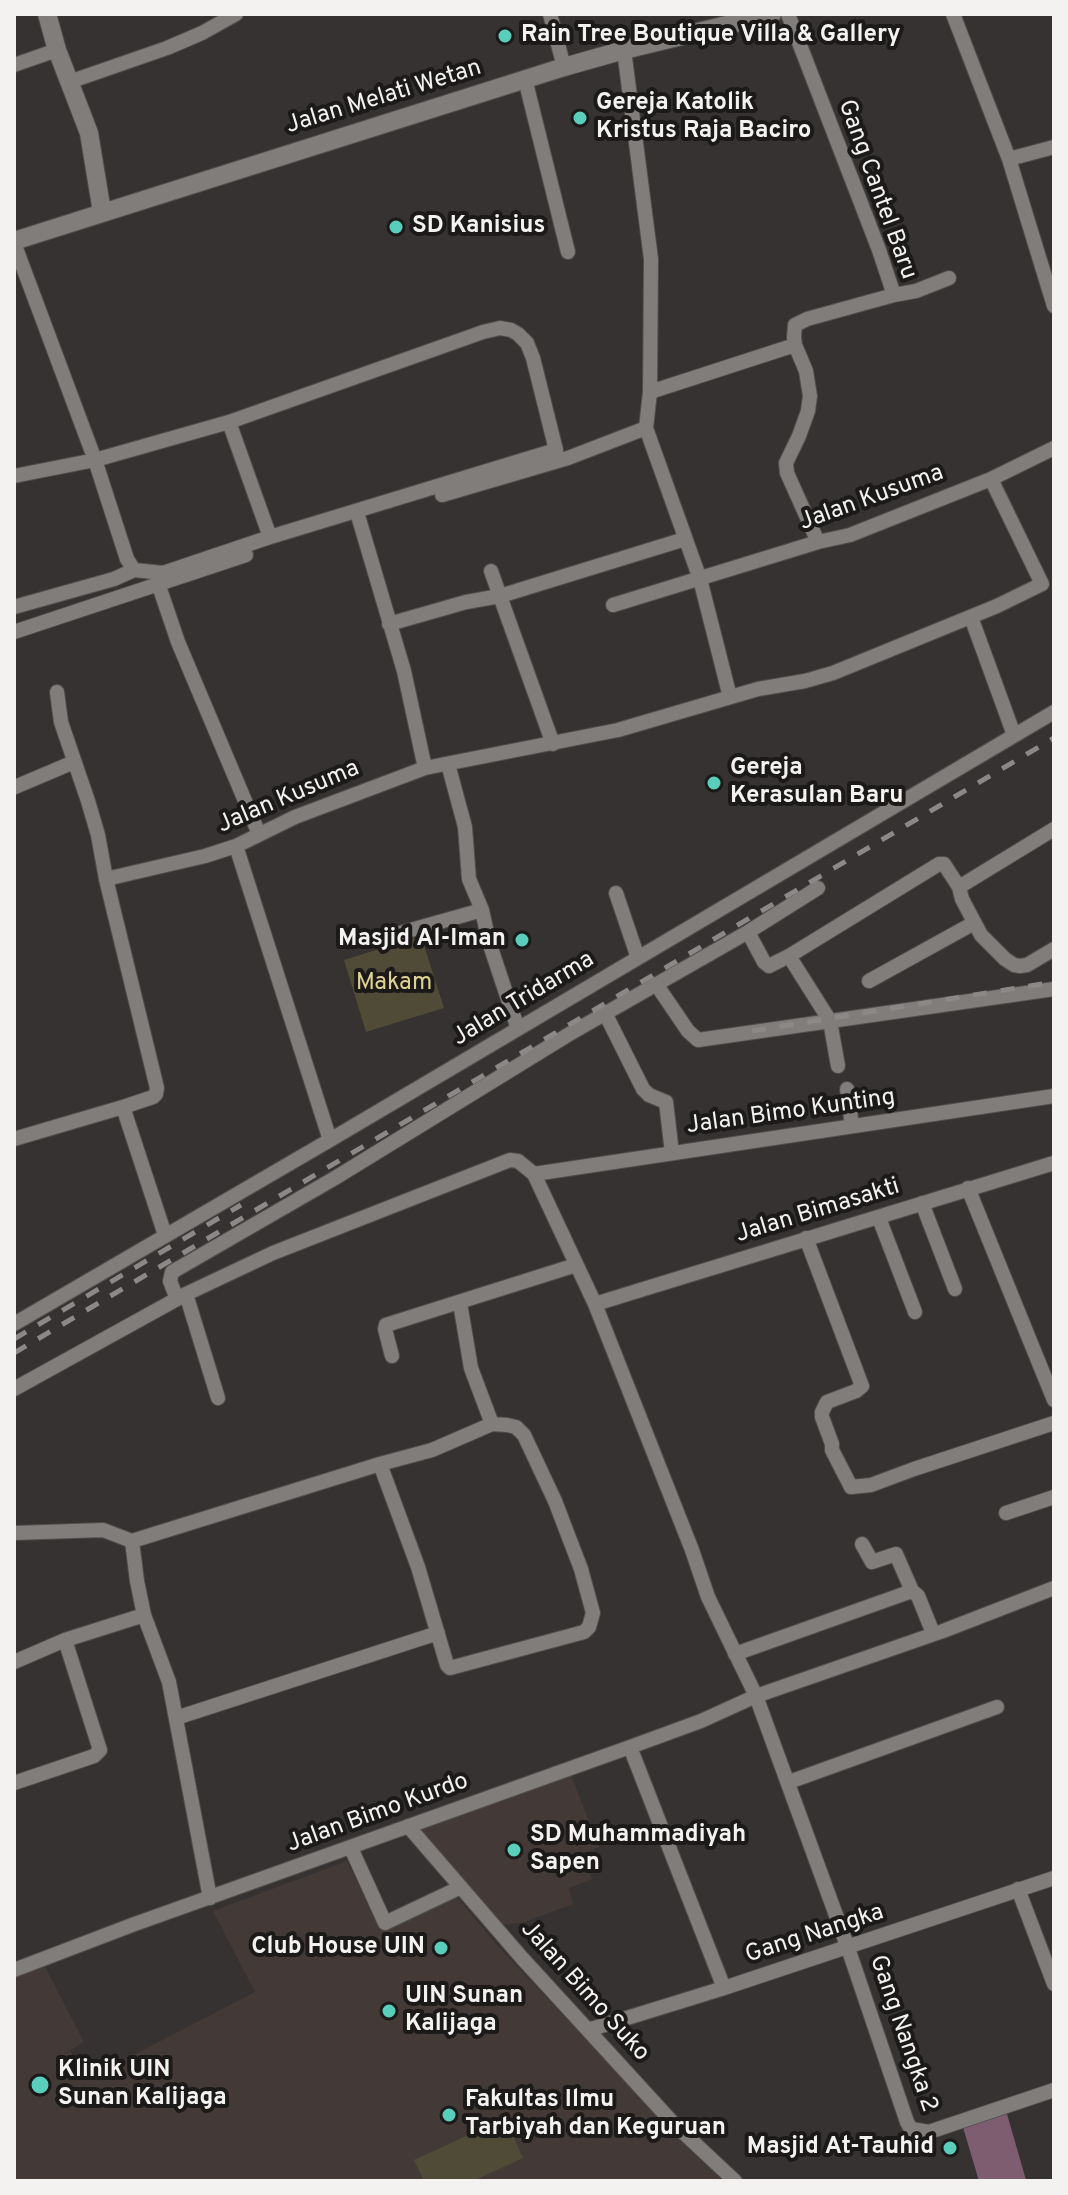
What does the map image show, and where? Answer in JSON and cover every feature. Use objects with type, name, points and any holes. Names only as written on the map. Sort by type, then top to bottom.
[{"type":"street","points":[[47,14],[57,50],[89,133],[102,212]]},
{"type":"street","points":[[69,82],[167,48],[236,14]]},
{"type":"street","points":[[550,14],[564,67]]},
{"type":"street","name":"Jalan Melati Wetan","points":[[14,242],[564,67],[772,14]]},
{"type":"street","name":"Gang Cantel Baru","points":[[788,14],[894,295],[799,322],[795,325],[795,345]]},
{"type":"street","points":[[953,14],[1009,159],[1054,306]]},
{"type":"street","points":[[14,65],[57,50]]},
{"type":"street","points":[[624,50],[651,259],[650,392],[646,428],[700,579],[730,697]]},
{"type":"street","points":[[525,79],[568,252]]},
{"type":"street","points":[[1009,159],[1054,147]]},
{"type":"street","points":[[14,242],[95,460],[127,559],[134,570]]},
{"type":"street","points":[[1039,256],[1054,252]]},
{"type":"street","points":[[894,295],[916,291],[949,278]]},
{"type":"street","points":[[14,476],[95,460],[229,422],[500,328],[511,330],[527,343],[556,450],[163,573],[134,570],[114,579],[14,607]]},
{"type":"street","points":[[650,392],[795,345],[806,371],[810,396],[803,424],[786,463],[787,473],[818,542]]},
{"type":"street","points":[[229,422],[270,537]]},
{"type":"street","points":[[14,632],[269,547],[568,458],[646,428]]},
{"type":"street","name":"Jalan Kusuma","points":[[613,605],[850,535],[991,479],[1054,448]]},
{"type":"street","points":[[991,479],[1048,580]]},
{"type":"street","points":[[359,519],[404,671],[425,768]]},
{"type":"street","points":[[389,624],[466,602],[500,596],[685,539]]},
{"type":"street","points":[[491,571],[553,744]]},
{"type":"street","name":"Jalan Kusuma","points":[[106,879],[236,846],[335,801],[425,768],[618,730],[758,689],[833,673],[997,606],[1048,580]]},
{"type":"street","points":[[159,586],[178,642],[259,834]]},
{"type":"street","points":[[971,617],[1014,735]]},
{"type":"street","points":[[14,1139],[153,1097],[157,1088],[91,812],[61,722],[57,692]]},
{"type":"street","name":"Jalan Tridarma","points":[[14,1324],[1054,712]]},
{"type":"street","points":[[15,787],[74,762]]},
{"type":"street","points":[[448,764],[465,827],[469,879],[482,910],[489,942],[518,1029]]},
{"type":"street","points":[[959,887],[1054,829]]},
{"type":"street","points":[[236,846],[330,1140]]},
{"type":"street","points":[[748,932],[769,966],[939,864],[944,864],[959,887],[974,923],[992,947],[1014,965],[1027,965],[1054,949]]},
{"type":"street","points":[[218,1398],[182,1296],[170,1281],[172,1272],[335,1178],[605,1013],[748,932],[818,888]]},
{"type":"street","points":[[616,893],[638,958]]},
{"type":"street","points":[[393,935],[482,910]]},
{"type":"street","points":[[869,981],[974,923]]},
{"type":"street","points":[[789,956],[830,1021],[838,1066]]},
{"type":"street","points":[[656,984],[698,1040],[1054,989]]},
{"type":"street","points":[[605,1013],[643,1089],[666,1102],[672,1153]]},
{"type":"street","points":[[847,1089],[852,1126]]},
{"type":"street","name":"Jalan Bimo Kunting","points":[[534,1174],[1054,1096]]},
{"type":"street","points":[[123,1107],[165,1235]]},
{"type":"street","points":[[14,1389],[182,1296],[273,1253],[510,1160],[518,1161],[534,1174],[595,1304],[708,1597],[756,1696],[848,1948]]},
{"type":"street","name":"Jalan Bimasakti","points":[[595,1304],[1054,1163]]},
{"type":"street","points":[[968,1188],[1054,1400]]},
{"type":"street","points":[[922,1203],[955,1289]]},
{"type":"street","points":[[879,1218],[915,1312]]},
{"type":"street","points":[[806,1238],[862,1386],[827,1402],[822,1412],[832,1450],[851,1487],[871,1485],[1054,1423]]},
{"type":"street","points":[[392,1356],[386,1325],[576,1265]]},
{"type":"street","points":[[460,1303],[471,1368],[492,1424]]},
{"type":"street","points":[[14,1533],[103,1530],[132,1541],[380,1464],[432,1450],[492,1424],[516,1427],[524,1435],[555,1501],[581,1569],[593,1613],[592,1623],[584,1632],[450,1668],[418,1567],[380,1464]]},
{"type":"street","points":[[1006,1513],[1054,1497]]},
{"type":"street","points":[[132,1541],[144,1615],[169,1682],[210,1898]]},
{"type":"street","points":[[862,1544],[872,1562],[896,1554],[933,1633]]},
{"type":"street","name":"Jalan Bimo Kurdo","points":[[14,1970],[701,1721],[756,1696],[1054,1588]]},
{"type":"street","points":[[735,1654],[912,1591]]},
{"type":"street","points":[[14,1662],[65,1640],[144,1615]]},
{"type":"street","points":[[176,1718],[438,1633]]},
{"type":"street","points":[[14,1783],[94,1756],[100,1750],[65,1640]]},
{"type":"street","points":[[789,1782],[997,1707]]},
{"type":"street","points":[[630,1747],[724,1988]]},
{"type":"street","name":"Jalan Bimo Suko","points":[[408,1826],[522,1958],[673,2123],[735,2181]]},
{"type":"street","points":[[351,1848],[385,1923],[461,1887]]},
{"type":"street","name":"Gang Nangka","points":[[588,2030],[848,1948],[1054,1878]]},
{"type":"street","points":[[1018,1889],[1054,1984]]},
{"type":"street","name":"Gang Nangka 2","points":[[848,1948],[911,2129],[929,2132],[1054,2090]]},
{"type":"shaded area","name":"SD Muhammadiyah Sapen","points":[[569,1770],[599,1847],[583,1854],[592,1879],[569,1888],[573,1904],[522,1923],[502,1925],[414,1824]]},
{"type":"shaded area","name":"UIN Sunan Kalijaga","points":[[347,1861],[380,1930],[457,1897],[496,1944],[687,2147],[723,2181],[14,2181],[14,1974],[42,1961],[84,2042],[70,2050],[81,2072],[116,2055],[120,2062],[255,1992],[213,1911]]},
{"type":"shaded area","points":[[1005,2107],[1026,2180],[979,2181],[962,2124]]},
{"type":"green space","name":"Makam","points":[[421,936],[444,1008],[366,1032],[344,960]]},
{"type":"green space","points":[[505,2118],[523,2158],[473,2181],[424,2181],[414,2160]]},
{"type":"railway","points":[[14,1353],[1054,738]]},
{"type":"railway","points":[[752,1031],[1054,982]]},
{"type":"railway","points":[[14,1339],[241,1205]]},
{"type":"place","name":"Rain Tree Boutique Villa & Gallery","points":[[505,36]]},
{"type":"place","name":"Gereja Katolik Kristus Raja Baciro","points":[[580,118]]},
{"type":"place","name":"SD Kanisius","points":[[396,227]]},
{"type":"place","name":"Gereja Kerasulan Baru","points":[[714,783]]},
{"type":"place","name":"Masjid Al-Iman","points":[[522,940]]},
{"type":"place","name":"SD Muhammadiyah Sapen","points":[[514,1850]]},
{"type":"place","name":"Club House UIN","points":[[441,1948]]},
{"type":"place","name":"UIN Sunan Kalijaga","points":[[389,2011]]},
{"type":"place","name":"Klinik UIN Sunan Kalijaga","points":[[40,2085]]},
{"type":"place","name":"Fakultas Ilmu Tarbiyah dan Keguruan","points":[[449,2115]]},
{"type":"place","name":"Masjid At-Tauhid","points":[[950,2148]]}]
